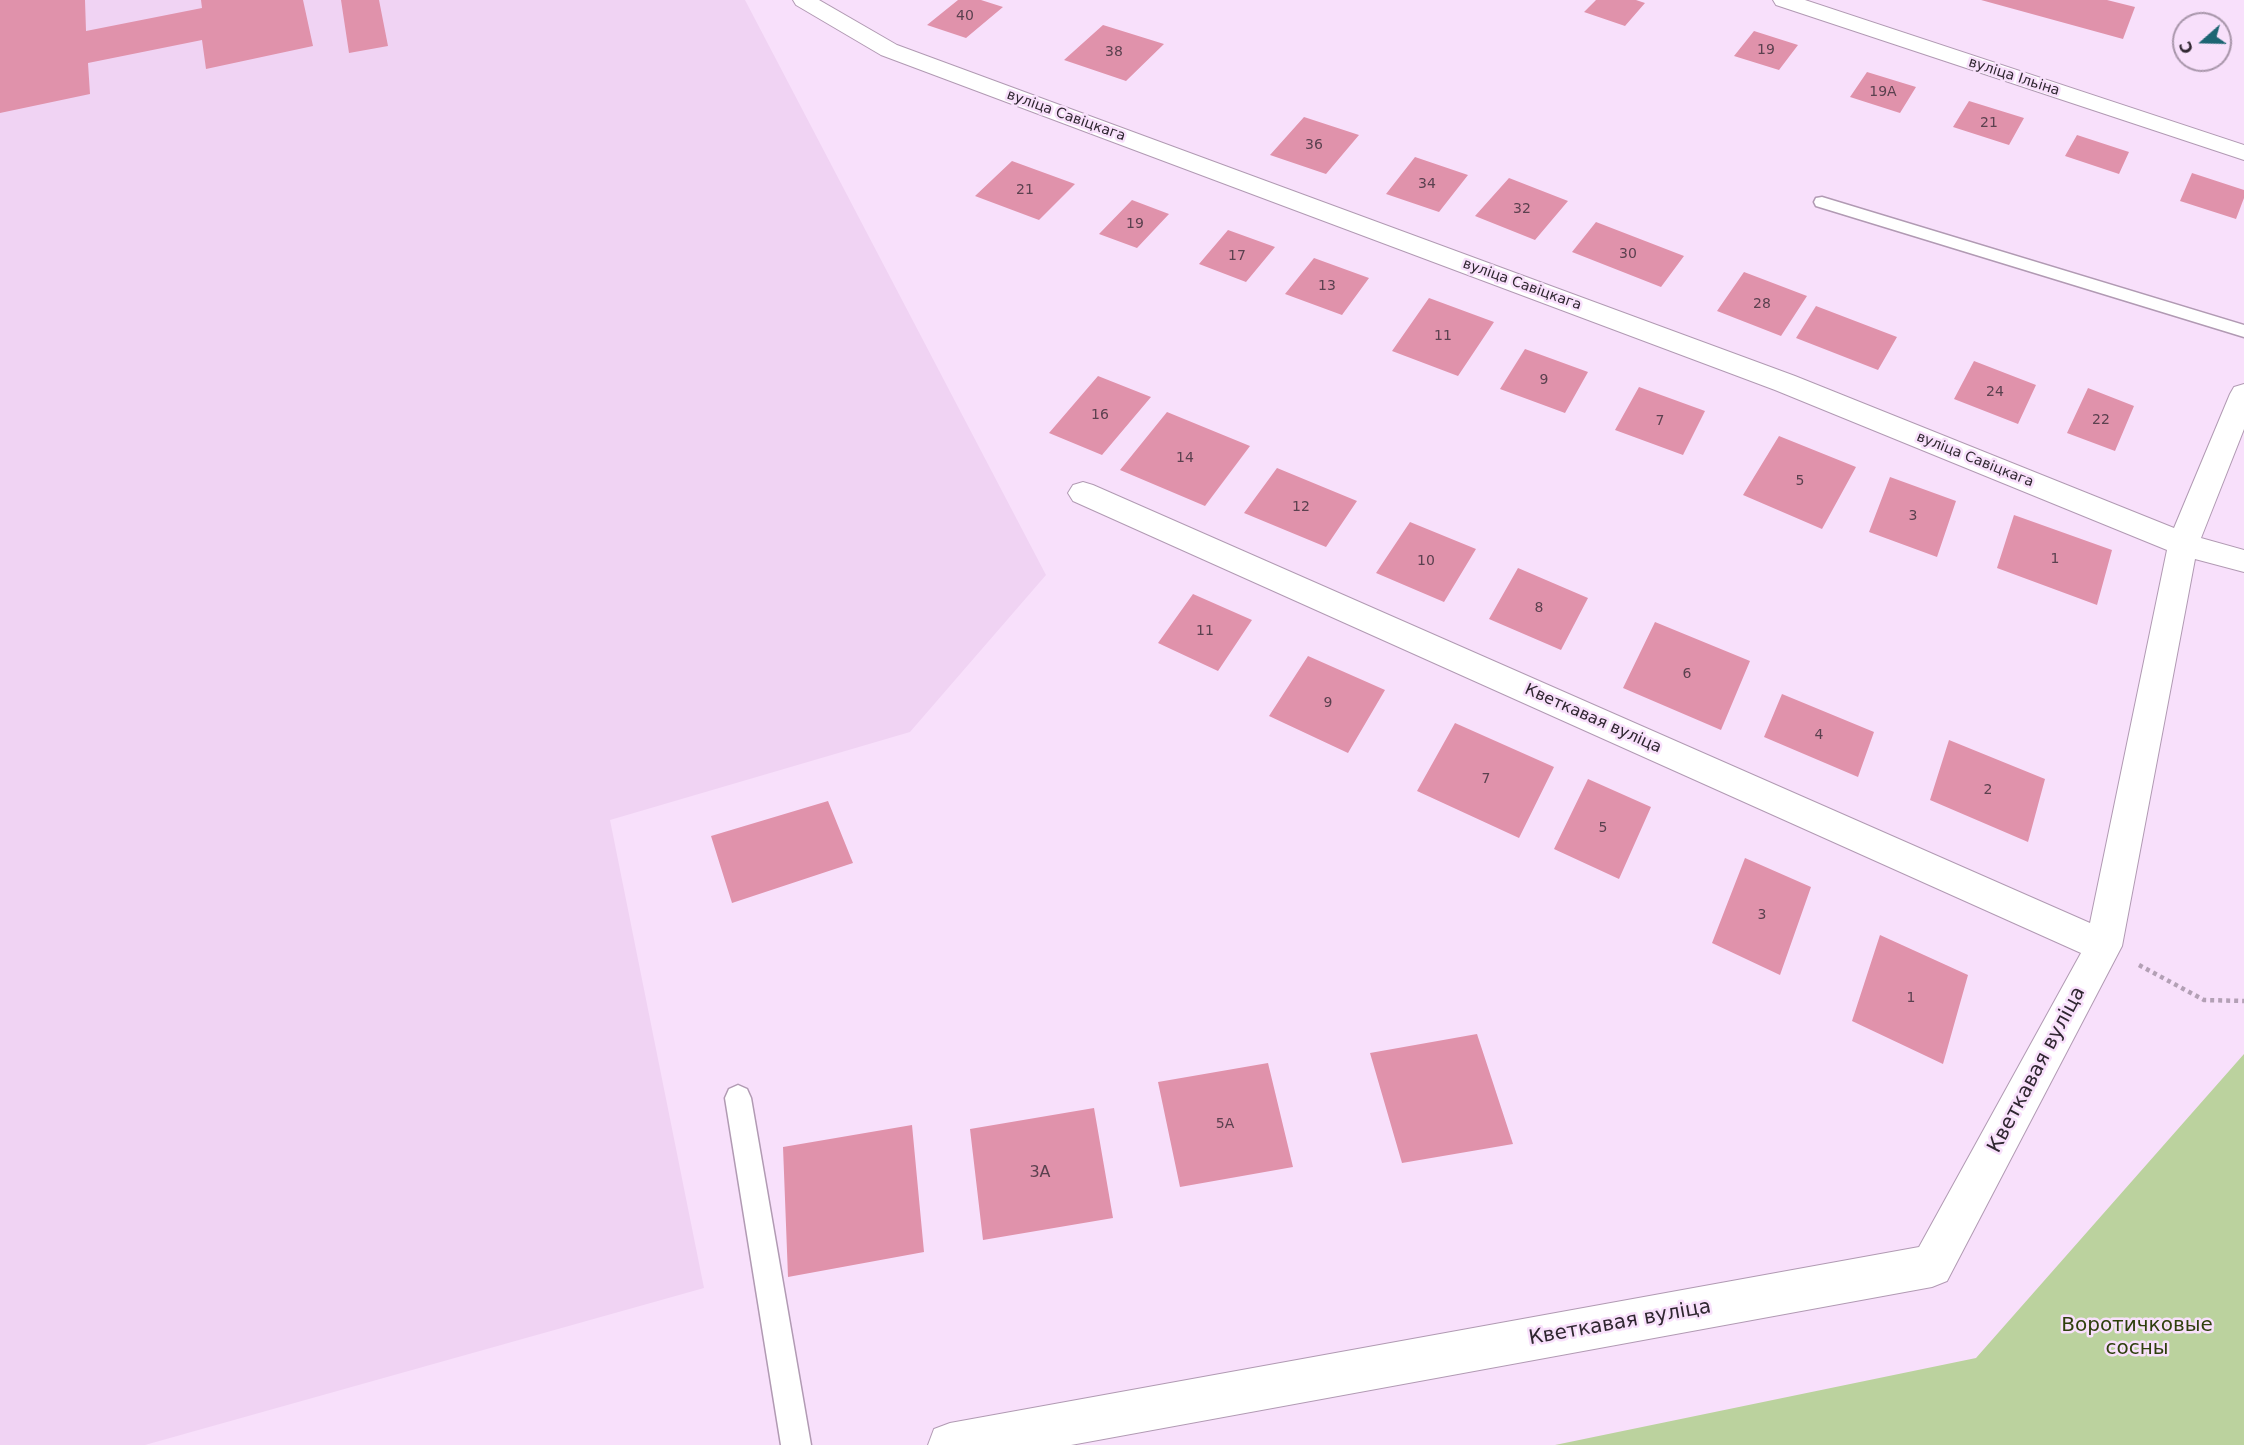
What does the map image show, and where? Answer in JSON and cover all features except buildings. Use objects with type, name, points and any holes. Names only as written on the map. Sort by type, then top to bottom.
[{"type":"street","name":"вуліца Савіцкага","points":[[804,0],[889,50],[1785,383],[2183,544],[2244,561]]},
{"type":"street","name":"вуліца Ільіна","points":[[1784,0],[2244,153]]},
{"type":"street","name":"Кветкавая вуліца","points":[[950,1445],[1932,1266],[2104,946],[2183,544],[2244,394]]},
{"type":"street","name":"Кветкавая вуліца","points":[[1083,493],[2104,946]]},
{"type":"lane","points":[[1822,202],[2244,331]]},
{"type":"lane","points":[[738,1098],[796,1445]]},
{"type":"path","points":[[2104,946],[2204,1000],[2244,1001]]},
{"type":"shaded area","points":[[0,0],[745,0],[1046,575],[910,732],[610,820],[704,1288],[145,1445],[0,1445]]},
{"type":"green space","name":"Воротичковые сосны","points":[[2244,1054],[2244,1445],[1555,1445],[1976,1358]]}]
